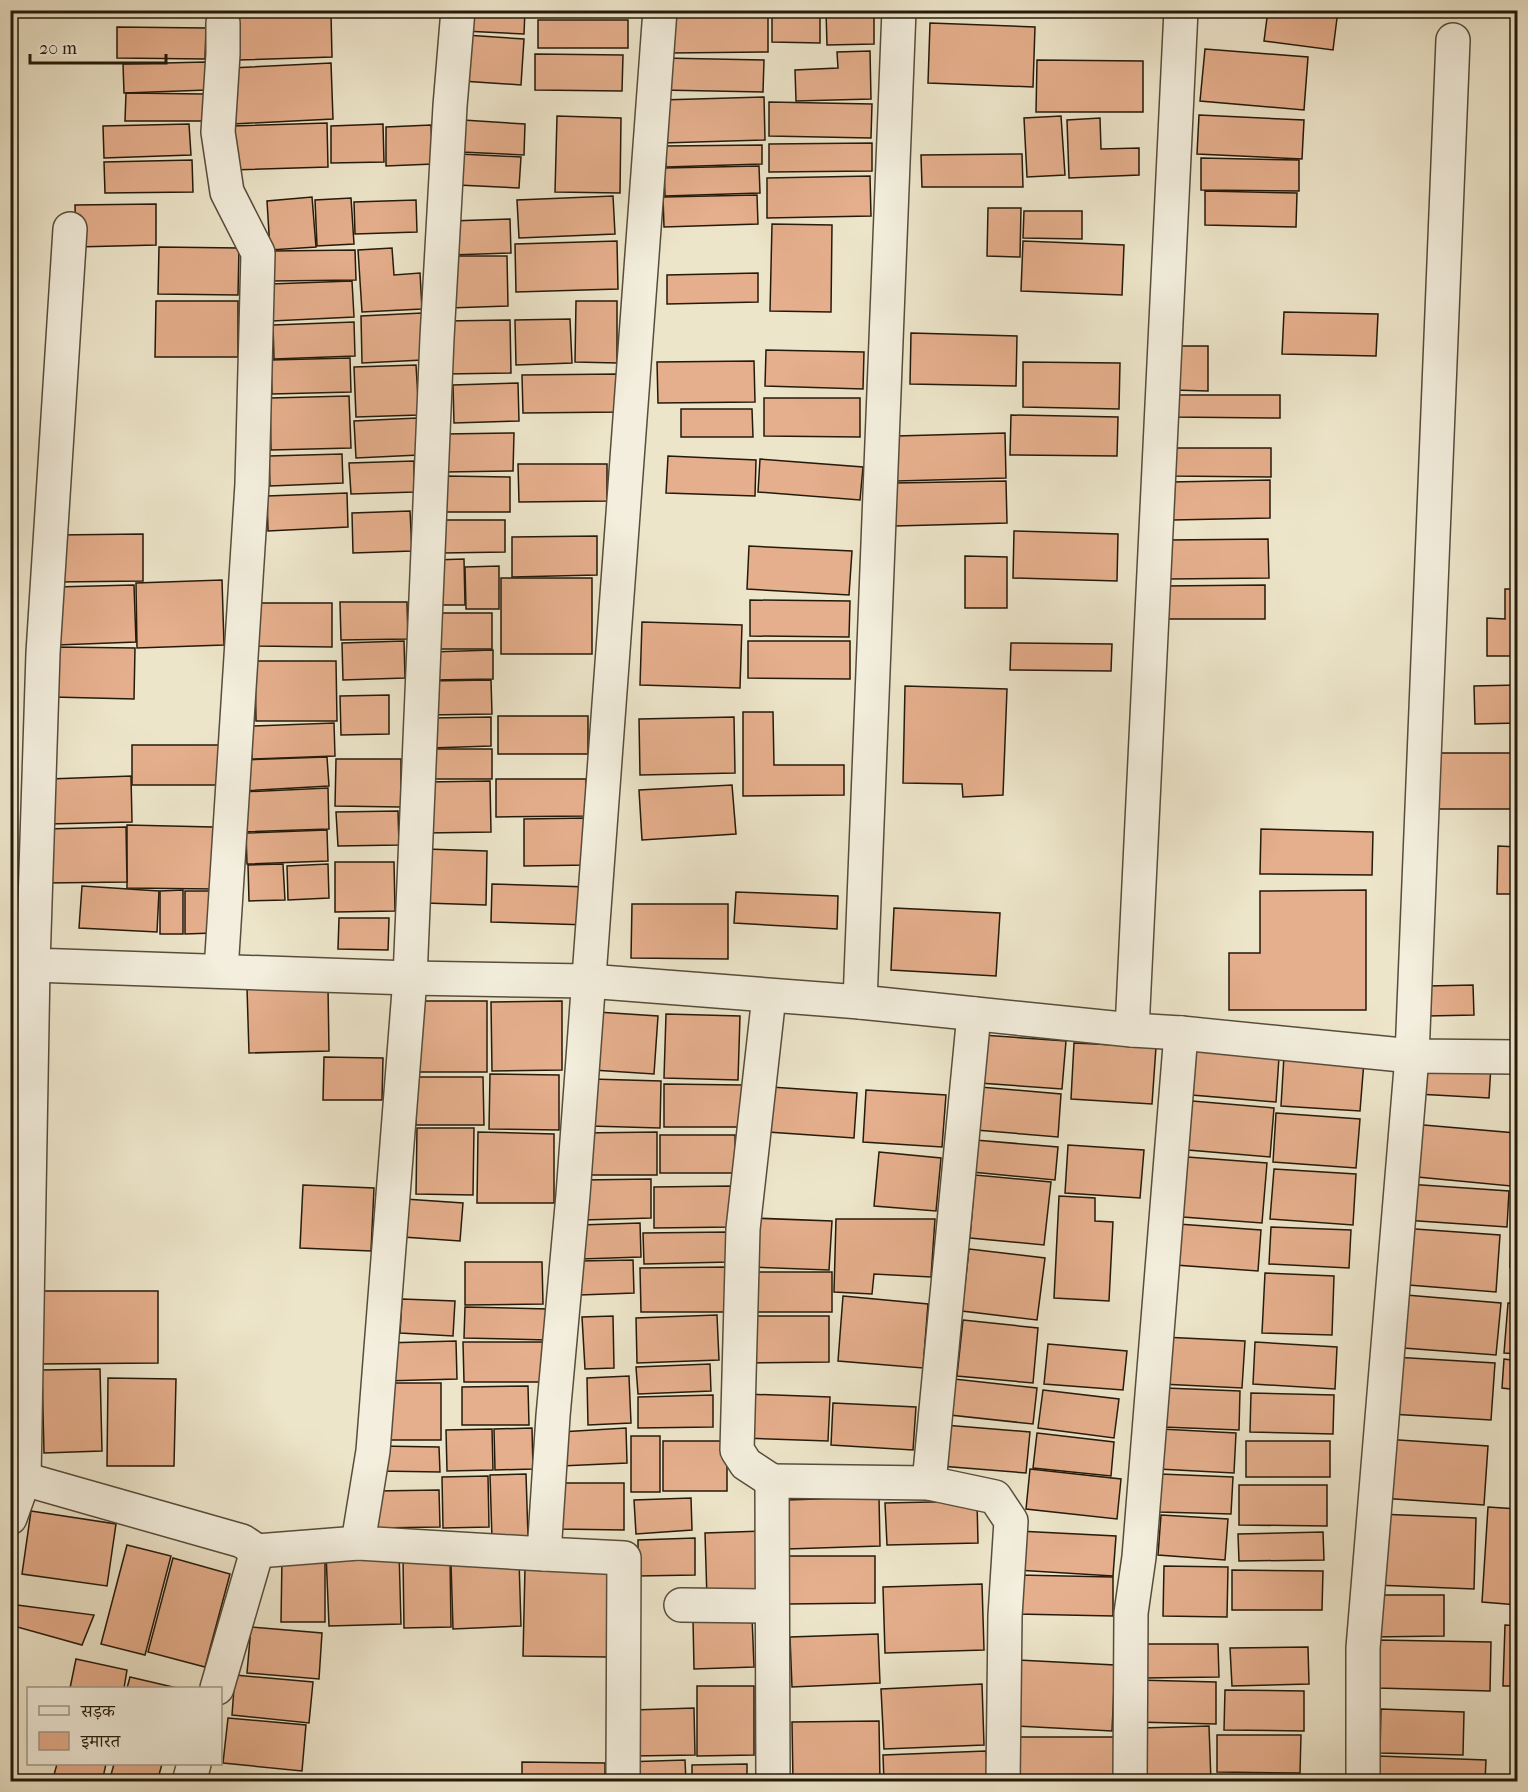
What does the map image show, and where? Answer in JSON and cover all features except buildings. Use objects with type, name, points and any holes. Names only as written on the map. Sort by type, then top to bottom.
[{"type":"street","points":[[358,1543],[373,1451],[410,978],[437,338],[450,106],[458,10]]},
{"type":"street","points":[[544,1554],[660,10]]},
{"type":"street","points":[[860,1002],[899,10]]},
{"type":"street","points":[[1132,1030],[1181,10]]},
{"type":"street","points":[[221,971],[252,484],[258,265],[258,253],[227,192],[218,132],[224,54],[223,22]]},
{"type":"street","points":[[1363,1782],[1363,1648],[1412,1056],[1453,40]]},
{"type":"street","points":[[10,1518],[24,1479],[33,965],[24,845],[44,653],[70,229]]},
{"type":"street","points":[[33,965],[410,978],[588,981],[860,1002],[1412,1056],[1518,1057]]},
{"type":"street","points":[[769,996],[743,1229],[737,1450],[746,1464],[772,1481],[929,1483],[995,1497],[1011,1521],[1005,1616],[1003,1782]]},
{"type":"street","points":[[929,1483],[974,1014]]},
{"type":"street","points":[[1130,1782],[1131,1613],[1139,1557],[1181,1033]]},
{"type":"street","points":[[24,1479],[242,1541],[257,1551],[358,1543],[624,1558],[623,1782]]},
{"type":"street","points":[[772,1481],[773,1782]]},
{"type":"street","points":[[219,1687],[257,1551]]},
{"type":"street","points":[[681,1605],[772,1606]]},
{"type":"street","points":[[189,1782],[194,1765]]}]
